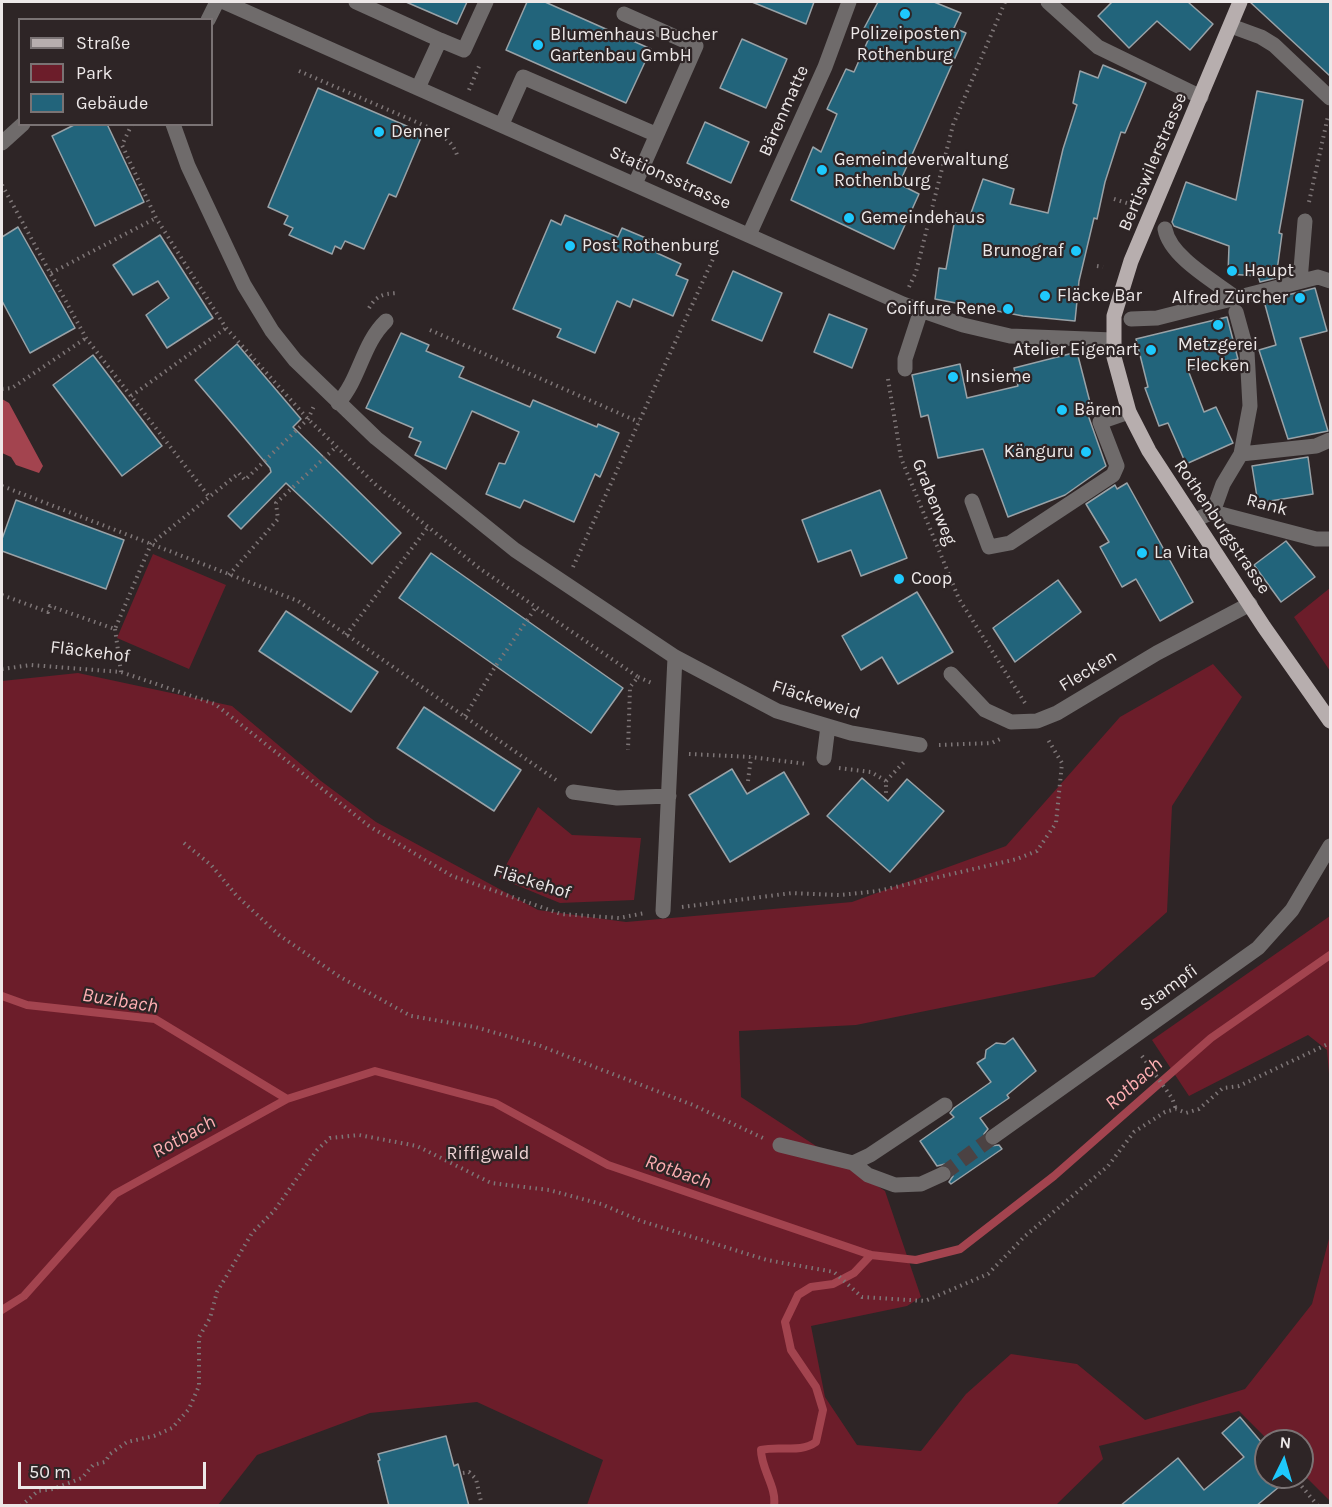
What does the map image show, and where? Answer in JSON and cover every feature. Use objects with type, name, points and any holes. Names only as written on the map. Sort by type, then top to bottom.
[{"type":"main road","name":"Bertiswilerstrasse","points":[[1113,340],[1117,305],[1131,261],[1240,2]]},
{"type":"main road","name":"Rothenburgstrasse","points":[[1113,340],[1118,378],[1129,412],[1149,451],[1264,627],[1330,721]]},
{"type":"street","points":[[209,18],[217,2]]},
{"type":"street","name":"Stationsstrasse","points":[[224,2],[921,310],[963,325],[1010,336],[1113,340]]},
{"type":"street","points":[[356,2],[464,50],[486,2]]},
{"type":"street","name":"Bärenmatte","points":[[749,235],[825,67],[849,2]]},
{"type":"street","points":[[1048,2],[1098,47],[1201,97]]},
{"type":"street","points":[[624,14],[696,46],[635,184]]},
{"type":"street","points":[[1231,26],[1261,37],[1274,45],[1330,98]]},
{"type":"street","points":[[418,88],[440,40]]},
{"type":"street","points":[[502,124],[523,77],[656,135]]},
{"type":"street","points":[[2,142],[21,126]]},
{"type":"street","points":[[174,126],[188,166],[244,285],[295,360],[376,438],[514,550],[675,657],[663,910]]},
{"type":"street","points":[[1300,281],[1305,220]]},
{"type":"street","points":[[1161,252],[1166,233],[1177,252],[1236,305],[1247,352],[1250,406],[1241,454],[1222,484],[1213,512],[1195,520]]},
{"type":"street","points":[[1140,317],[1236,305],[1300,281],[1318,277],[1330,281]]},
{"type":"street","points":[[904,369],[905,359],[921,310]]},
{"type":"street","points":[[338,403],[348,392],[372,339],[386,321]]},
{"type":"street","points":[[972,501],[989,547],[1010,543],[1113,475],[1117,466],[1100,422],[1129,412]]},
{"type":"street","points":[[1241,454],[1316,446],[1330,440]]},
{"type":"street","name":"Rank","points":[[1213,512],[1316,539],[1330,539]]},
{"type":"street","name":"Flecken","points":[[951,674],[985,710],[1011,722],[1057,712],[1157,653],[1250,604]]},
{"type":"street","name":"Fläckeweid","points":[[675,657],[777,711],[851,733],[920,745]]},
{"type":"street","points":[[823,763],[828,726]]},
{"type":"street","points":[[573,792],[616,798],[669,796]]},
{"type":"street","name":"Stampfi","points":[[997,1134],[1258,948],[1292,910],[1330,846]]},
{"type":"street","points":[[853,1163],[870,1155],[945,1105]]},
{"type":"street","points":[[780,1145],[853,1163],[868,1176],[895,1185],[921,1184],[943,1174]]},
{"type":"path","points":[[908,291],[916,272],[953,125],[1005,2]]},
{"type":"path","points":[[299,71],[446,137],[455,148],[459,158]]},
{"type":"path","points":[[385,108],[388,101]]},
{"type":"path","points":[[1305,220],[1328,115]]},
{"type":"path","points":[[131,126],[122,145],[156,218],[226,328],[308,419],[375,484],[479,568],[638,677],[655,684]]},
{"type":"path","points":[[2,185],[86,338],[210,498]]},
{"type":"path","points":[[1114,199],[1130,204]]},
{"type":"path","points":[[51,273],[156,218]]},
{"type":"path","points":[[566,584],[718,248]]},
{"type":"path","points":[[131,396],[226,328]]},
{"type":"path","points":[[430,330],[639,422]]},
{"type":"path","points":[[2,389],[12,388],[86,338]]},
{"type":"path","name":"Grabenweg","points":[[887,375],[901,458],[959,599],[1034,716]]},
{"type":"path","points":[[121,672],[115,629],[151,544],[238,473],[245,480],[308,419],[317,401]]},
{"type":"path","points":[[229,575],[278,519],[276,503],[336,447]]},
{"type":"path","points":[[2,486],[298,601],[573,792]]},
{"type":"path","points":[[346,634],[428,527]]},
{"type":"path","points":[[2,595],[48,612],[50,606],[115,629]]},
{"type":"path","points":[[465,716],[536,607]]},
{"type":"path","name":"Fläckehof","points":[[2,669],[41,666],[121,672],[215,704],[369,826],[452,876],[561,914],[619,918],[792,893],[840,895],[878,891],[1017,859],[1037,850],[1056,824],[1062,763],[1034,716]]},
{"type":"path","points":[[628,750],[630,687],[638,677]]},
{"type":"path","points":[[920,745],[992,743],[1034,716]]},
{"type":"path","points":[[671,753],[823,763],[871,772],[886,782],[886,794]]},
{"type":"path","points":[[748,782],[751,757]]},
{"type":"path","points":[[184,843],[211,865],[237,896],[279,935],[340,977],[411,1016],[475,1027],[538,1045],[693,1105],[780,1145]]},
{"type":"path","points":[[21,1506],[38,1491],[53,1489],[82,1478],[93,1465],[105,1462],[110,1454],[127,1442],[154,1436],[172,1428],[189,1409],[200,1386],[199,1337],[210,1318],[217,1292],[252,1233],[274,1211],[317,1150],[330,1138],[358,1135],[417,1146],[491,1183],[549,1190],[601,1204],[640,1221],[767,1260],[834,1272],[862,1297],[925,1301],[988,1274],[1025,1236],[1108,1166],[1127,1138],[1165,1112],[1176,1109],[1186,1113],[1199,1109],[1223,1088],[1239,1086],[1330,1043]]},
{"type":"path","points":[[1140,1053],[1172,1098],[1176,1109]]},
{"type":"path","points":[[463,1473],[469,1472],[476,1479],[482,1506]]},
{"type":"path","points":[[1304,1489],[1317,1506]]},
{"type":"green space","points":[[153,554],[226,585],[189,669],[117,638]]},
{"type":"green space","points":[[1330,588],[1330,671],[1294,617]]},
{"type":"green space","name":"Riffigwald","points":[[1213,664],[1242,697],[1172,806],[1167,912],[1094,977],[856,1025],[739,1031],[741,1097],[885,1191],[921,1297],[907,1306],[811,1326],[825,1397],[857,1445],[921,1451],[966,1394],[1011,1354],[1077,1364],[1145,1420],[1245,1389],[1312,1304],[1330,1235],[1330,1501],[1314,1485],[1314,1429],[1257,1429],[1239,1411],[1099,1446],[1103,1459],[1056,1505],[587,1505],[603,1460],[477,1402],[370,1413],[257,1455],[218,1505],[2,1505],[2,681],[78,673],[232,706],[321,781],[376,822],[538,910],[626,922],[852,902],[1006,846],[1120,717]]},
{"type":"green space","points":[[538,807],[572,835],[641,838],[634,900],[560,903],[499,878]]},
{"type":"green space","points":[[1330,916],[1330,1086],[1327,1050],[1308,1035],[1189,1096],[1152,1040]]},
{"type":"shaded area","points":[[2,399],[9,403],[43,466],[39,473],[16,465],[11,457],[2,453]]},
{"type":"building","points":[[406,2],[467,2],[457,24]]},
{"type":"building","points":[[527,2],[545,2],[651,49],[626,103],[506,50]]},
{"type":"building","points":[[752,2],[814,2],[806,24]]},
{"type":"building","points":[[878,2],[934,2],[961,13],[954,28],[966,33],[899,184],[919,194],[894,249],[791,200],[813,147],[821,152],[837,114],[827,109],[846,69],[854,72],[869,38],[861,34]]},
{"type":"building","points":[[1112,2],[1188,2],[1213,24],[1190,50],[1157,21],[1129,48],[1098,16]]},
{"type":"building","points":[[1250,2],[1330,2],[1330,76],[1302,50]]},
{"type":"building","points":[[742,39],[787,59],[766,108],[720,88]]},
{"type":"building","points":[[1103,65],[1146,83],[1125,133],[1121,132],[1105,182],[1097,219],[1094,218],[1079,281],[1075,321],[1023,316],[935,299],[939,268],[946,269],[956,213],[970,216],[983,179],[1014,189],[1010,204],[1048,213],[1063,149],[1077,105],[1073,103],[1080,71],[1098,78]]},
{"type":"building","points":[[318,88],[423,133],[396,197],[389,194],[364,249],[345,241],[341,249],[335,246],[332,254],[289,235],[293,228],[284,224],[288,216],[268,207]]},
{"type":"building","points":[[1257,91],[1303,100],[1279,233],[1282,234],[1276,278],[1260,282],[1258,276],[1228,274],[1229,246],[1174,226],[1172,222],[1186,182],[1236,200]]},
{"type":"building","points":[[705,122],[749,142],[731,183],[687,163]]},
{"type":"building","points":[[72,126],[108,126],[144,202],[95,226],[52,136]]},
{"type":"building","points":[[565,215],[618,237],[622,228],[660,244],[657,253],[681,264],[676,275],[688,280],[673,316],[633,299],[630,307],[617,301],[595,353],[557,337],[561,329],[513,309],[551,220],[561,225]]},
{"type":"building","points":[[18,227],[75,328],[30,353],[2,301],[2,237]]},
{"type":"building","points":[[160,235],[213,318],[167,348],[146,315],[169,298],[158,281],[133,295],[113,265]]},
{"type":"building","points":[[733,271],[782,293],[762,341],[712,320]]},
{"type":"building","points":[[1315,288],[1327,331],[1300,338],[1328,431],[1288,439],[1259,350],[1276,345],[1264,301]]},
{"type":"building","points":[[829,314],[867,329],[852,368],[814,352]]},
{"type":"building","points":[[1227,317],[1238,359],[1188,370],[1204,412],[1216,407],[1233,443],[1186,464],[1168,423],[1159,426],[1145,388],[1148,387],[1136,339]]},
{"type":"building","points":[[401,333],[429,345],[426,351],[464,367],[459,377],[530,407],[533,400],[597,427],[598,424],[619,433],[600,477],[595,474],[574,522],[524,500],[520,508],[486,494],[499,463],[505,464],[519,432],[472,411],[446,469],[415,455],[421,442],[409,437],[413,428],[366,408]]},
{"type":"building","points":[[237,344],[301,419],[293,427],[401,533],[372,564],[286,483],[241,529],[228,516],[271,472],[195,380]]},
{"type":"building","points":[[1077,352],[1093,414],[1088,415],[1106,466],[1065,495],[1008,517],[983,449],[938,458],[928,415],[921,417],[912,375],[960,364],[967,398],[1018,386],[1014,368]]},
{"type":"building","points":[[93,355],[162,446],[122,476],[53,385]]},
{"type":"building","points":[[1308,457],[1313,494],[1258,503],[1252,466]]},
{"type":"building","points":[[1127,483],[1193,602],[1160,621],[1136,579],[1122,587],[1100,547],[1109,542],[1086,504],[1115,485],[1117,489]]},
{"type":"building","points":[[880,490],[907,558],[861,576],[851,550],[818,562],[802,520]]},
{"type":"building","points":[[16,500],[124,540],[106,589],[2,551],[2,539]]},
{"type":"building","points":[[1286,541],[1315,577],[1281,602],[1254,565]]},
{"type":"building","points":[[431,553],[623,688],[591,733],[399,598]]},
{"type":"building","points":[[1058,580],[1081,612],[1015,662],[993,628]]},
{"type":"building","points":[[917,592],[953,652],[898,684],[882,657],[861,670],[842,636]]},
{"type":"building","points":[[286,611],[378,672],[351,712],[259,651]]},
{"type":"building","points":[[424,707],[521,770],[494,811],[397,748]]},
{"type":"building","points":[[732,769],[747,794],[784,772],[809,814],[730,862],[689,795]]},
{"type":"building","points":[[862,778],[888,801],[907,779],[944,811],[890,872],[827,816]]},
{"type":"building","points":[[1013,1038],[1036,1071],[1007,1095],[1009,1098],[980,1118],[988,1129],[984,1134],[985,1142],[990,1146],[999,1145],[1002,1149],[951,1184],[949,1182],[953,1176],[952,1169],[945,1164],[937,1166],[920,1141],[954,1117],[950,1113],[954,1108],[991,1082],[977,1063],[985,1058],[986,1050],[996,1043],[1005,1044]]},
{"type":"building","points":[[1240,1417],[1254,1434],[1254,1489],[1277,1489],[1256,1506],[1120,1506],[1178,1458],[1204,1490],[1244,1457],[1222,1433]]},
{"type":"building","points":[[446,1436],[454,1466],[458,1464],[469,1506],[389,1506],[378,1454]]},
{"type":"waterway","name":"Rotbach","points":[[2,1310],[24,1296],[115,1194],[287,1099],[375,1071],[495,1103],[608,1165],[871,1255],[916,1260],[960,1249],[1054,1176],[1211,1038],[1330,955]]},
{"type":"waterway","name":"Buzibach","points":[[2,996],[27,1005],[155,1019],[287,1099]]},
{"type":"waterway","points":[[774,1506],[773,1492],[763,1464],[761,1450],[810,1446],[816,1442],[823,1410],[816,1387],[791,1350],[785,1322],[798,1295],[811,1287],[833,1284],[854,1273],[871,1255]]},
{"type":"tunnel","points":[[943,1174],[993,1137]]},
{"type":"place","name":"Polizeiposten Rothenburg","points":[[905,14]]},
{"type":"place","name":"Blumenhaus Bucher Gartenbau GmbH","points":[[538,45]]},
{"type":"place","name":"Denner","points":[[379,132]]},
{"type":"place","name":"Gemeindeverwaltung Rothenburg","points":[[822,170]]},
{"type":"place","name":"Gemeindehaus","points":[[849,218]]},
{"type":"place","name":"Post Rothenburg","points":[[570,246]]},
{"type":"place","name":"Brunograf","points":[[1076,251]]},
{"type":"place","name":"Haupt","points":[[1232,271]]},
{"type":"place","name":"Fläcke Bar","points":[[1045,296]]},
{"type":"place","name":"Alfred Zürcher","points":[[1300,298]]},
{"type":"place","name":"Coiffure Rene","points":[[1008,309]]},
{"type":"place","name":"Metzgerei Flecken","points":[[1218,325]]},
{"type":"place","name":"Atelier Eigenart","points":[[1151,350]]},
{"type":"place","name":"Insieme","points":[[953,377]]},
{"type":"place","name":"Bären","points":[[1062,410]]},
{"type":"place","name":"Känguru","points":[[1086,452]]},
{"type":"place","name":"La Vita","points":[[1142,553]]},
{"type":"place","name":"Coop","points":[[899,579]]}]
